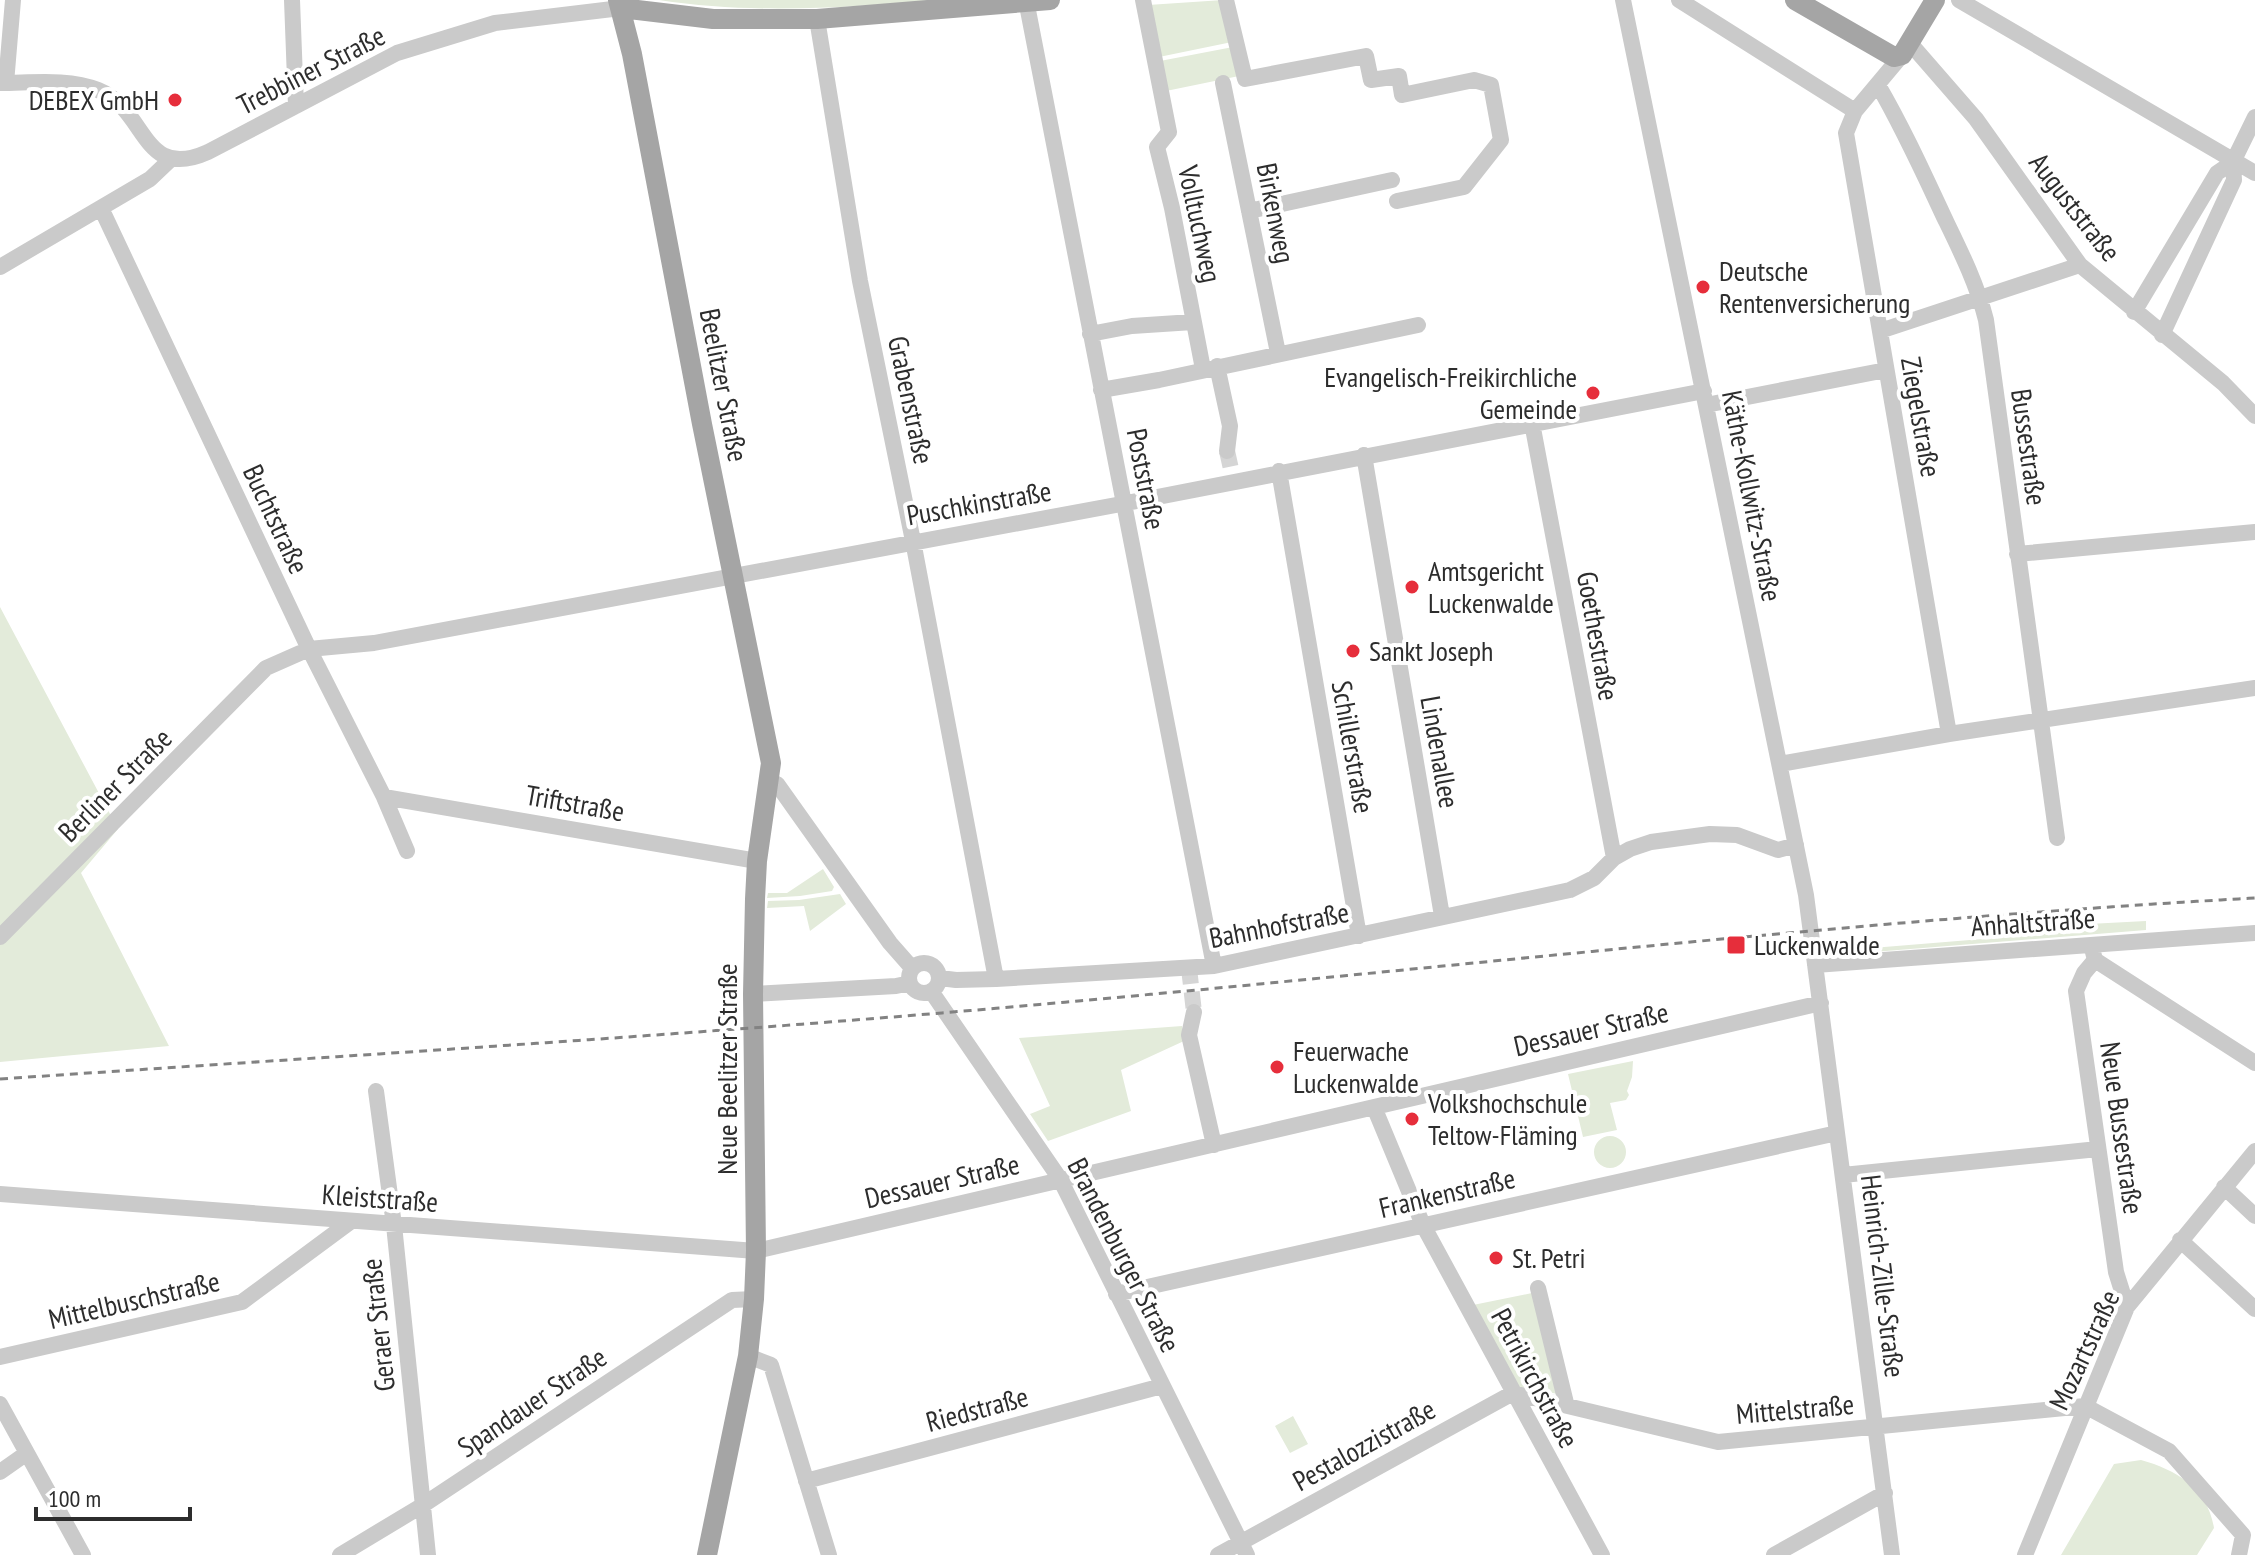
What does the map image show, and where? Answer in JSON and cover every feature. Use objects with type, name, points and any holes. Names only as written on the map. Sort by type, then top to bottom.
[{"type":"main road","points":[[620,4],[713,19],[817,19],[1050,0]]},
{"type":"main road","points":[[1795,0],[1899,50],[1935,0]]},
{"type":"main road","name":"Beelitzer Straße","points":[[620,4],[771,763],[769,782]]},
{"type":"main road","name":"Neue Beelitzer Straße","points":[[707,1555],[748,1356],[754,1299],[753,994],[757,861],[769,782]]},
{"type":"street","points":[[0,267],[150,179],[170,160],[151,145],[122,106],[96,89],[59,83],[3,83],[13,0]]},
{"type":"street","points":[[292,0],[296,106]]},
{"type":"street","name":"Volltuchweg","points":[[1143,0],[1169,132],[1157,147],[1172,208],[1193,322],[1230,426],[1227,451]]},
{"type":"street","points":[[1226,0],[1245,79],[1366,56],[1371,80],[1399,76],[1402,95],[1474,80],[1491,85],[1501,140],[1464,187],[1397,201]]},
{"type":"street","name":"Käthe-Kollwitz-Straße","points":[[1623,0],[1796,845],[1821,1003]]},
{"type":"street","points":[[1679,0],[1855,111],[1878,85],[1899,50]]},
{"type":"street","points":[[1959,0],[2255,173]]},
{"type":"street","name":"Poststraße","points":[[1027,1],[1214,966]]},
{"type":"street","name":"Trebbiner Straße","points":[[170,160],[183,161],[197,157],[397,53],[495,23],[620,4]]},
{"type":"street","name":"Grabenstraße","points":[[817,19],[860,281],[996,979]]},
{"type":"street","name":"Auguststraße","points":[[1899,50],[1976,119],[2080,265],[2223,383],[2255,416]]},
{"type":"street","name":"Birkenweg","points":[[1223,83],[1278,353]]},
{"type":"street","name":"Bussestraße","points":[[1878,85],[1909,142],[1981,299],[1986,320],[2057,838]]},
{"type":"street","name":"Ziegelstraße","points":[[1855,111],[1846,133],[1949,734]]},
{"type":"street","points":[[2162,335],[2234,180],[2233,162],[2255,117]]},
{"type":"street","points":[[2134,312],[2217,173],[2233,162]]},
{"type":"street","points":[[1249,211],[1392,180]]},
{"type":"street","name":"Buchtstraße","points":[[101,208],[309,649],[384,797],[407,851]]},
{"type":"street","points":[[1880,331],[2080,265]]},
{"type":"street","name":"Volltuchweg","points":[[1090,334],[1132,326],[1193,322]]},
{"type":"street","points":[[1101,390],[1418,325]]},
{"type":"street","name":"Puschkinstraße","points":[[266,668],[309,649],[374,643],[1124,503],[1233,475],[1279,471],[1532,423],[1886,370]]},
{"type":"street","name":"Goethestraße","points":[[1532,423],[1614,858]]},
{"type":"street","name":"Lindenallee","points":[[1364,455],[1442,916]]},
{"type":"street","name":"Schillerstraße","points":[[1279,471],[1359,936]]},
{"type":"street","points":[[2017,554],[2255,532]]},
{"type":"street","name":"Berliner Straße","points":[[0,937],[266,668]]},
{"type":"street","points":[[1780,764],[1949,734],[2255,688]]},
{"type":"street","points":[[753,994],[896,986],[911,975],[927,963],[936,968],[936,984],[921,993],[911,975],[890,943],[777,784],[769,782]]},
{"type":"street","name":"Triftstraße","points":[[384,797],[757,861]]},
{"type":"street","name":"Bahnhofstraße","points":[[936,984],[956,980],[1214,966],[1570,890],[1594,878],[1614,858],[1651,842],[1710,834],[1737,835],[1778,850],[1796,845]]},
{"type":"street","name":"Anhaltstraße","points":[[1815,965],[2255,933]]},
{"type":"street","points":[[2090,943],[2095,960],[2255,1063]]},
{"type":"street","name":"Neue Bussestraße","points":[[2095,960],[2084,973],[2076,991],[2116,1272],[2127,1307]]},
{"type":"street","name":"Brandenburger Straße","points":[[936,984],[1060,1179],[1243,1549]]},
{"type":"street","name":"Dessauer Straße","points":[[756,1251],[1821,1003]]},
{"type":"street","name":"Heinrich-Zille-Straße","points":[[1821,1003],[1892,1555]]},
{"type":"street","points":[[1194,1012],[1189,1035],[1214,1145]]},
{"type":"street","name":"Geraer Straße","points":[[376,1091],[394,1225],[428,1555]]},
{"type":"street","points":[[1374,1107],[1423,1225]]},
{"type":"street","name":"Frankenstraße","points":[[1116,1294],[1837,1133]]},
{"type":"street","points":[[1843,1175],[2098,1149]]},
{"type":"street","name":"Mozartstraße","points":[[2025,1555],[2127,1307],[2255,1151]]},
{"type":"street","points":[[2224,1187],[2255,1216]]},
{"type":"street","name":"Kleiststraße","points":[[0,1194],[756,1251]]},
{"type":"street","name":"Mittelbuschstraße","points":[[0,1357],[242,1302],[350,1222]]},
{"type":"street","name":"Petrikirchstraße","points":[[1423,1225],[1602,1555]]},
{"type":"street","points":[[2180,1240],[2255,1309]]},
{"type":"street","points":[[1538,1288],[1566,1403]]},
{"type":"street","name":"Spandauer Straße","points":[[340,1555],[423,1505],[732,1300],[754,1299]]},
{"type":"street","points":[[748,1356],[771,1365],[829,1555]]},
{"type":"street","name":"Riedstraße","points":[[806,1481],[1162,1386]]},
{"type":"street","name":"Mittelstraße","points":[[1513,1393],[1566,1403],[1718,1442],[2085,1406]]},
{"type":"street","name":"Pestalozzistraße","points":[[1218,1555],[1243,1549],[1513,1393]]},
{"type":"street","points":[[0,1404],[83,1555]]},
{"type":"street","points":[[2085,1406],[2169,1451],[2243,1535],[2239,1555]]},
{"type":"street","points":[[0,1472],[27,1453]]},
{"type":"street","points":[[1774,1555],[1885,1493]]},
{"type":"green space","points":[[659,0],[945,0],[767,8]]},
{"type":"green space","points":[[1223,0],[1232,42],[1159,57],[1148,5]]},
{"type":"green space","points":[[1233,47],[1239,76],[1166,91],[1160,61]]},
{"type":"green space","points":[[0,607],[118,829],[81,873],[169,1046],[0,1062]]},
{"type":"green space","points":[[823,869],[834,887],[832,891],[767,898],[768,893],[787,893]]},
{"type":"green space","points":[[840,894],[846,904],[810,931],[804,906],[767,908],[768,901]]},
{"type":"green space","points":[[2146,921],[2146,930],[1824,956],[1823,952],[2019,936],[2030,927]]},
{"type":"green space","points":[[1182,1026],[1184,1041],[1121,1070],[1131,1111],[1048,1141],[1030,1114],[1050,1106],[1019,1038]]},
{"type":"green space","points":[[1633,1061],[1627,1091],[1629,1095],[1626,1100],[1610,1103],[1617,1130],[1583,1137],[1568,1074]]},
{"type":"green space","points":[[1610,1136],[1621,1141],[1626,1152],[1621,1163],[1610,1168],[1599,1163],[1594,1152],[1599,1141]]},
{"type":"green space","points":[[1532,1293],[1558,1394],[1516,1386],[1473,1305]]},
{"type":"green space","points":[[1293,1416],[1308,1444],[1290,1453],[1275,1426]]},
{"type":"green space","points":[[2141,1460],[2167,1469],[2189,1483],[2205,1502],[2214,1528],[2197,1555],[2061,1555],[2114,1464]]},
{"type":"tunnel","points":[[1227,451],[1231,469]]},
{"type":"tunnel","points":[[1189,968],[1194,1012]]},
{"type":"railway","points":[[0,1079],[825,1022],[1821,930],[2255,898]]},
{"type":"place","name":"DEBEX GmbH","points":[[175,100]]},
{"type":"place","name":"Deutsche Rentenversicherung","points":[[1703,287]]},
{"type":"place","name":"Evangelisch-Freikirchliche Gemeinde","points":[[1593,393]]},
{"type":"place","name":"Amtsgericht Luckenwalde","points":[[1412,587]]},
{"type":"place","name":"Sankt Joseph","points":[[1353,651]]},
{"type":"place","name":"Luckenwalde","points":[[1736,945]]},
{"type":"place","name":"Feuerwache Luckenwalde","points":[[1277,1067]]},
{"type":"place","name":"Volkshochschule Teltow-Fläming","points":[[1412,1119]]},
{"type":"place","name":"St. Petri","points":[[1496,1258]]}]
